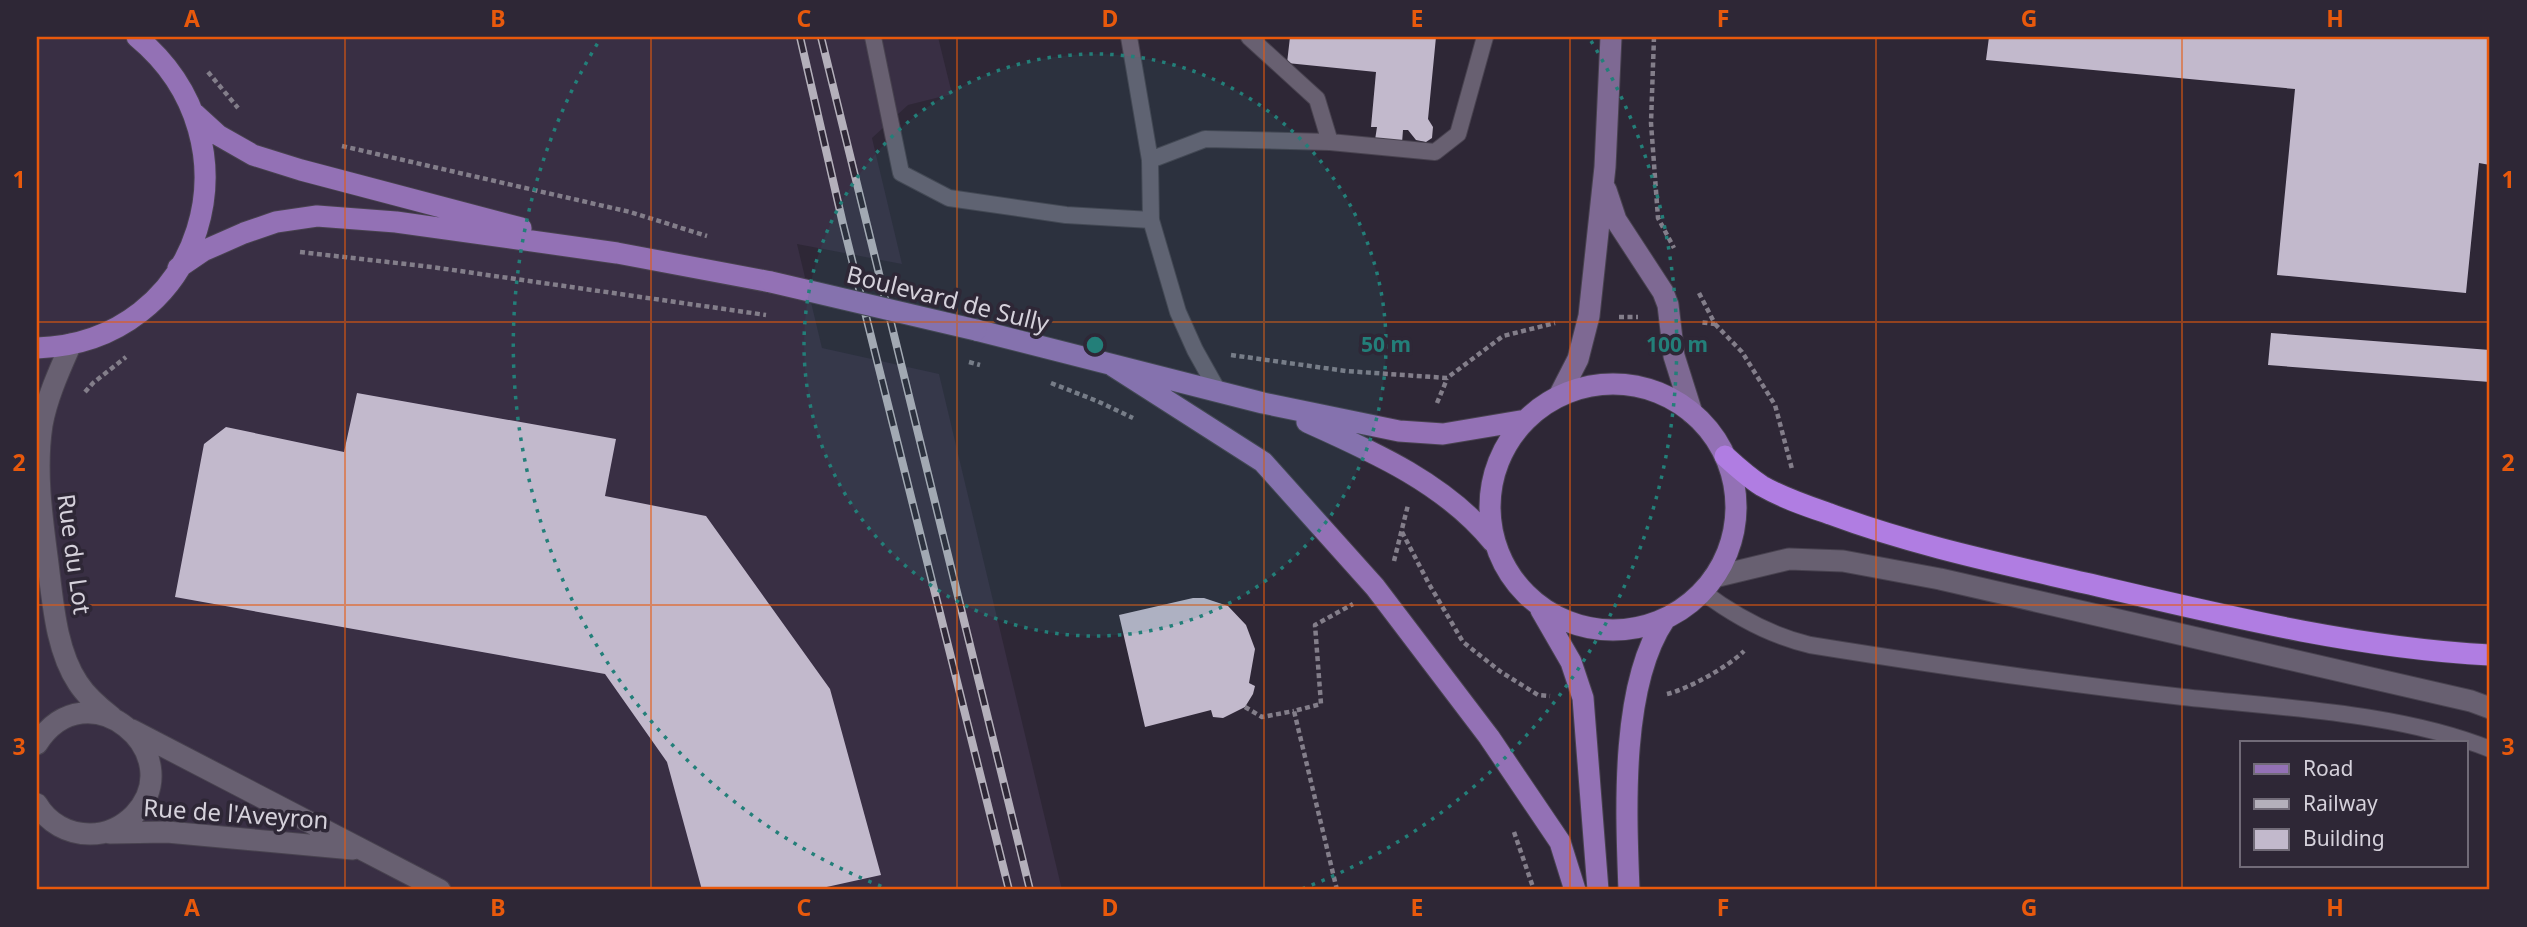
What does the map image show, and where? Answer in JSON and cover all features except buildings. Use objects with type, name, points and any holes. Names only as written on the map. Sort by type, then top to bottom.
[{"type":"highway","points":[[1725,456],[1748,477],[1792,500],[1914,542],[2158,600],[2348,639],[2429,652],[2490,655]]},
{"type":"main road","points":[[37,348],[71,344],[100,335],[127,321],[150,303],[178,268],[198,229],[204,200],[205,157],[195,114],[177,80],[149,44],[137,37]]},
{"type":"main road","points":[[195,114],[218,135],[253,155],[617,253]]},
{"type":"main road","points":[[178,268],[203,251],[244,233],[276,222],[317,216],[396,222],[617,253]]},
{"type":"main road","name":"Boulevard de Sully","points":[[617,253],[771,282],[976,330],[1263,403]]},
{"type":"main road","points":[[1113,366],[1263,462],[1375,587],[1489,737],[1560,842],[1574,890]]},
{"type":"main road","points":[[1622,384],[1659,393],[1692,413],[1711,433],[1725,456],[1733,483],[1736,511],[1730,545],[1709,584],[1685,607],[1665,619],[1637,628],[1607,631],[1563,621],[1538,606],[1516,584],[1500,558],[1494,543],[1489,510],[1493,477],[1506,446],[1526,420],[1559,396],[1583,387],[1622,384]]},
{"type":"main road","points":[[1263,403],[1364,426],[1425,434],[1463,432],[1526,420]]},
{"type":"main road","points":[[1263,403],[1353,443],[1415,477],[1463,510],[1494,543]]},
{"type":"main road","points":[[1538,606],[1571,662],[1583,698],[1598,890]]},
{"type":"main road","points":[[1629,890],[1626,820],[1628,769],[1636,701],[1650,646],[1665,619]]},
{"type":"street","points":[[1559,396],[1578,359],[1589,316],[1605,167],[1611,37]]},
{"type":"street","points":[[1605,167],[1610,208],[1627,239],[1663,292],[1668,305],[1674,356],[1692,413]]},
{"type":"street","name":"Rue du Lot","points":[[71,344],[50,394],[39,456],[39,494],[54,612],[63,648],[77,682],[96,705],[132,730]]},
{"type":"street","points":[[1709,584],[1789,559],[1843,561],[1980,588],[2326,666],[2490,708]]},
{"type":"street","points":[[37,744],[49,728],[66,718],[91,713],[112,717]]},
{"type":"street","points":[[102,833],[130,819],[147,793],[150,766],[145,748],[132,730]]},
{"type":"street","name":"Rue de l'Aveyron","points":[[132,730],[440,890]]},
{"type":"street","points":[[37,804],[44,815],[61,828]]},
{"type":"street","name":"Rue de l'Aveyron","points":[[37,830],[61,828],[86,834],[167,832],[366,850]]},
{"type":"lane","points":[[873,37],[901,173],[949,198],[1066,215],[1152,220]]},
{"type":"lane","points":[[1129,37],[1150,160],[1152,220],[1178,312],[1218,391]]},
{"type":"lane","points":[[1249,37],[1317,99],[1330,142]]},
{"type":"lane","points":[[1150,160],[1205,139],[1330,142],[1435,152],[1458,134],[1485,37]]},
{"type":"lane","points":[[1709,584],[1726,609],[1758,628],[1794,641],[1889,658],[2144,693],[2399,724],[2468,741]]},
{"type":"lane","points":[[2468,741],[2490,749]]},
{"type":"path","points":[[1654,37],[1651,123],[1658,218],[1677,253]]},
{"type":"path","points":[[204,66],[241,111]]},
{"type":"path","points":[[336,145],[630,212],[716,239]]},
{"type":"path","points":[[298,252],[432,267],[774,316]]},
{"type":"path","points":[[1696,288],[1715,324],[1742,352],[1775,405],[1793,463],[1792,500]]},
{"type":"path","points":[[1195,350],[1346,371],[1447,378],[1503,336],[1589,316],[1669,318],[1715,324]]},
{"type":"path","points":[[980,365],[992,368]]},
{"type":"path","points":[[1042,380],[1097,401],[1143,423]]},
{"type":"path","points":[[1402,532],[1463,642],[1501,672],[1538,695],[1583,698]]},
{"type":"path","points":[[1245,707],[1262,717],[1321,704],[1315,625],[1357,603],[1352,597]]},
{"type":"path","points":[[1636,701],[1675,692],[1711,674],[1742,653],[1758,628]]},
{"type":"path","points":[[1294,711],[1337,890]]},
{"type":"shaded area","points":[[37,37],[938,37],[952,94],[908,105],[872,138],[902,264],[797,244],[822,348],[939,374],[1062,890],[37,890]]},
{"type":"railway","points":[[800,37],[843,224],[1009,890]]},
{"type":"railway","points":[[821,37],[1030,890]]}]
